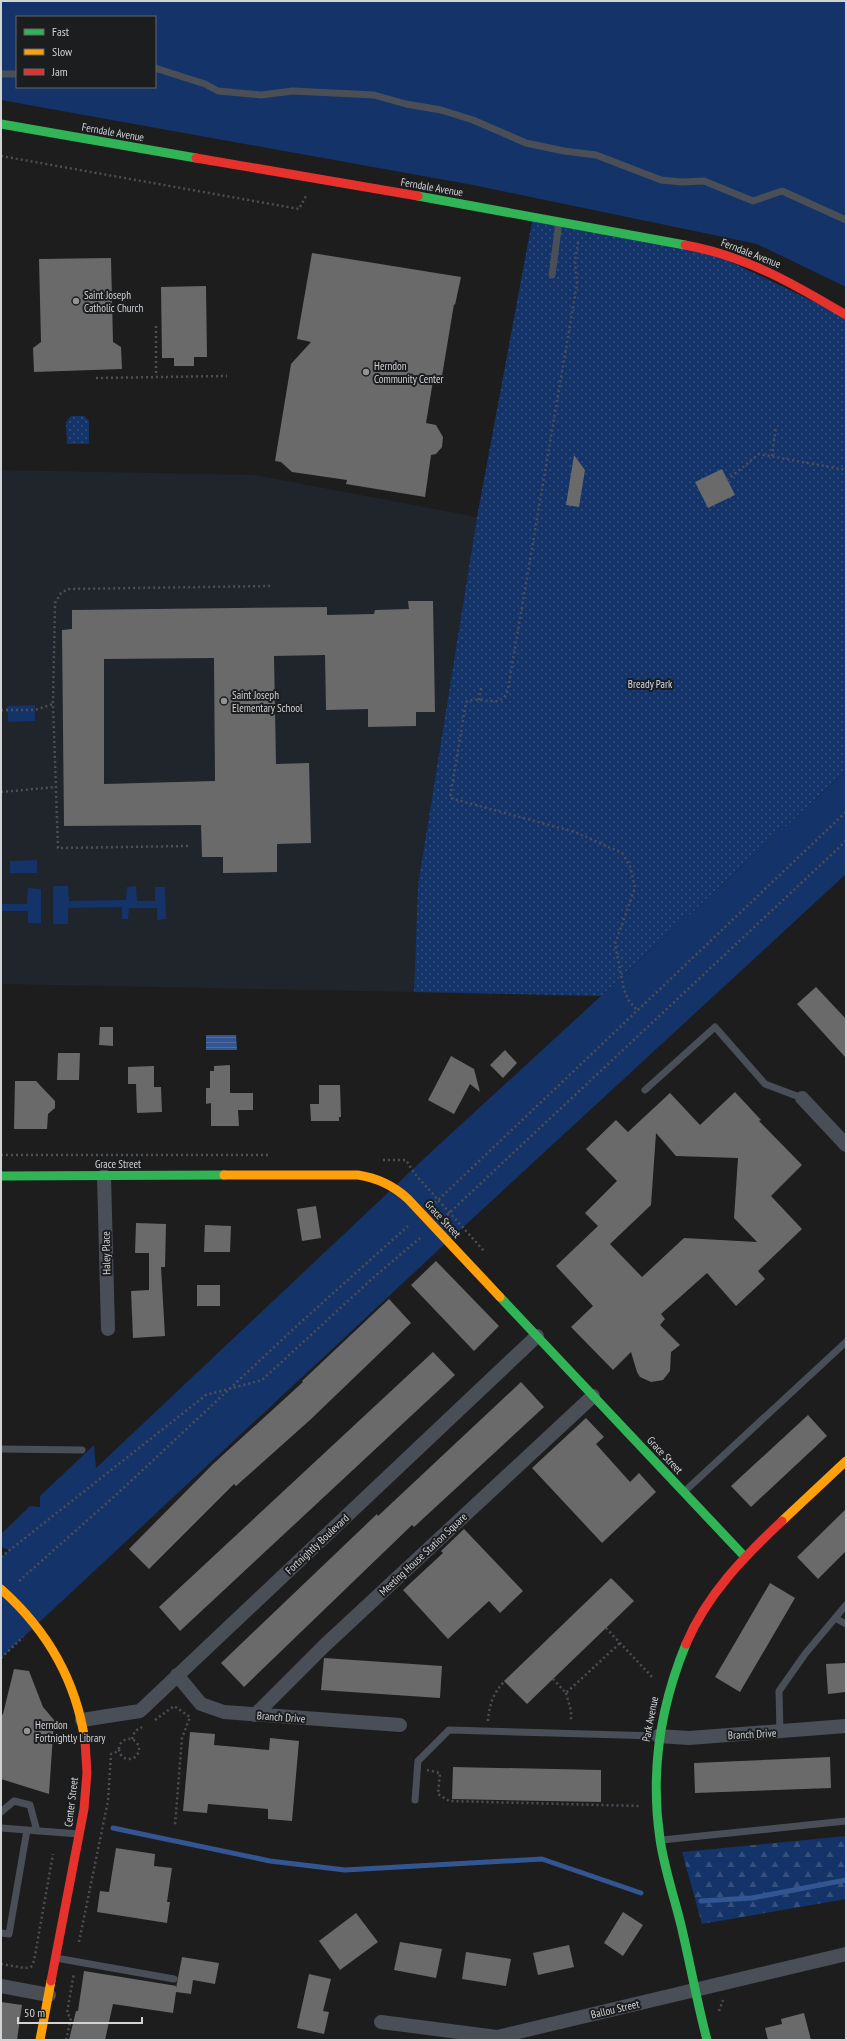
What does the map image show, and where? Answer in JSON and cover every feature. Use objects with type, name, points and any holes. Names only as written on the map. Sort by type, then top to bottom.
[{"type":"street","name":"Ferndale Avenue","points":[[1,124],[560,221],[702,248],[739,259],[800,286],[846,315]]},
{"type":"street","points":[[802,1098],[846,1145]]},
{"type":"street","name":"Grace Street","points":[[1,1176],[368,1176],[384,1181],[398,1189],[422,1214],[744,1557]]},
{"type":"street","name":"Haley Place","points":[[104,1176],[108,1329]]},
{"type":"street","name":"Fortnightly Boulevard","points":[[82,1720],[140,1711],[537,1336]]},
{"type":"street","name":"Meeting House Station Square","points":[[255,1715],[324,1646],[593,1396]]},
{"type":"street","name":"Park Avenue","points":[[707,2040],[696,1999],[696,1989],[660,1840],[656,1805],[655,1771],[658,1736],[672,1678],[686,1643],[703,1611],[723,1582],[744,1557],[846,1461]]},
{"type":"street","name":"Center Street","points":[[1,1589],[26,1612],[46,1638],[61,1663],[73,1692],[82,1720],[86,1751],[86,1783],[79,1834],[40,2040]]},
{"type":"street","name":"Branch Drive","points":[[177,1675],[201,1704],[224,1712],[400,1725]]},
{"type":"street","name":"Branch Drive","points":[[658,1736],[689,1738],[846,1726]]},
{"type":"street","name":"Ballou Street","points":[[381,2022],[497,2037],[846,1954]]},
{"type":"street","points":[[1,1986],[49,1995]]},
{"type":"lane","points":[[156,68],[205,84],[218,91],[261,95],[293,91],[374,95],[406,104],[441,110],[473,120],[526,143],[564,151],[596,155],[661,180],[682,182],[704,181],[753,201],[782,191],[846,220]]},
{"type":"lane","points":[[1,74],[16,74]]},
{"type":"lane","points":[[552,275],[560,221]]},
{"type":"lane","points":[[645,1090],[715,1028],[766,1084],[802,1098]]},
{"type":"lane","points":[[684,1493],[846,1342]]},
{"type":"lane","points":[[1,1449],[82,1450]]},
{"type":"lane","points":[[780,1732],[779,1691],[805,1654],[846,1605]]},
{"type":"lane","points":[[835,1618],[846,1624]]},
{"type":"lane","points":[[415,1800],[418,1761],[449,1730],[658,1736]]},
{"type":"lane","points":[[1,1812],[14,1801],[30,1805],[37,1831]]},
{"type":"lane","points":[[660,1840],[846,1821]]},
{"type":"lane","points":[[1,1828],[79,1834]]},
{"type":"lane","points":[[1,1933],[9,1934],[27,1830]]},
{"type":"lane","points":[[56,1958],[174,1978]]},
{"type":"path","points":[[1,156],[299,209],[305,196],[311,196]]},
{"type":"path","points":[[557,238],[586,243]]},
{"type":"path","points":[[578,242],[576,261],[577,284],[508,689],[506,696],[501,700],[472,699],[466,702],[450,798],[575,832],[622,852],[630,866],[635,888],[615,944],[624,990],[629,1001],[638,1011]]},
{"type":"path","points":[[156,326],[156,376]]},
{"type":"path","points":[[96,378],[227,376]]},
{"type":"path","points":[[772,456],[776,427]]},
{"type":"path","points":[[727,480],[759,454],[846,470]]},
{"type":"path","points":[[188,846],[58,848],[54,704],[55,603],[61,593],[68,589],[272,586]]},
{"type":"path","points":[[478,700],[481,688]]},
{"type":"path","points":[[1,710],[35,710],[54,704]]},
{"type":"path","points":[[1,792],[56,788]]},
{"type":"path","points":[[18,1582],[117,1494],[301,1322],[422,1214],[638,1011],[846,812]]},
{"type":"path","points":[[606,1628],[654,1680],[657,1673]]},
{"type":"path","points":[[1,1658],[23,1637]]},
{"type":"path","points":[[566,1693],[620,1643]]},
{"type":"path","points":[[553,1679],[566,1693],[571,1711],[570,1733]]},
{"type":"path","points":[[488,1731],[489,1708],[497,1689],[504,1682]]},
{"type":"path","points":[[152,1721],[174,1706],[190,1717],[182,1738],[175,1825]]},
{"type":"path","points":[[132,1740],[135,1731],[146,1724]]},
{"type":"path","points":[[124,1739],[132,1740],[138,1744],[139,1749],[133,1758],[123,1757],[119,1751],[120,1743],[124,1739]]},
{"type":"path","points":[[66,2040],[71,2018],[67,2013],[75,1962],[108,1801],[111,1754],[119,1751]]},
{"type":"path","points":[[429,1764],[423,1769],[440,1773],[438,1794],[449,1802],[641,1806]]},
{"type":"path","points":[[1,1964],[25,1968],[31,1967],[34,1961],[53,1854]]},
{"type":"shaded area","name":"Saint Joseph Elementary School","points":[[1,470],[255,475],[477,517],[418,885],[414,992],[1,984]]},
{"type":"shaded area","points":[[206,1035],[236,1035],[237,1050],[206,1050]]},
{"type":"green space","points":[[1,1],[846,1],[846,287],[757,244],[473,185],[1,100]]},
{"type":"green space","name":"Bready Park","points":[[533,216],[702,248],[846,317],[846,771],[601,996],[414,992],[418,885],[477,517]]},
{"type":"green space","points":[[71,416],[84,416],[89,421],[89,444],[67,444],[66,422]]},
{"type":"green space","points":[[35,705],[35,721],[8,722],[7,706]]},
{"type":"green space","points":[[846,771],[846,874],[434,1254],[1,1658],[1,1557],[9,1550],[1,1547],[1,1534],[30,1506],[40,1507],[40,1496],[94,1445],[96,1468],[430,1153]]},
{"type":"green space","points":[[37,860],[37,873],[10,873],[10,861]]},
{"type":"green space","points":[[53,886],[68,886],[69,901],[126,900],[127,887],[136,886],[137,901],[155,901],[155,887],[165,887],[166,919],[157,920],[157,908],[129,908],[128,919],[122,919],[122,907],[68,908],[68,924],[53,924]]},
{"type":"green space","points":[[28,888],[41,889],[41,923],[28,923],[28,911],[1,911],[1,904],[27,904]]},
{"type":"green space","points":[[846,1836],[846,1899],[702,1924],[682,1852]]},
{"type":"building","name":"Herndon Community Center","points":[[312,253],[461,277],[455,305],[454,304],[441,382],[433,381],[426,423],[436,425],[443,437],[442,447],[436,454],[431,455],[425,497],[346,484],[347,480],[292,472],[281,462],[275,461],[291,364],[311,342],[297,339]]},
{"type":"building","name":"Saint Joseph Catholic Church","points":[[111,258],[113,342],[121,347],[122,369],[34,372],[33,348],[41,342],[39,259]]},
{"type":"building","points":[[206,286],[207,357],[194,357],[194,366],[174,366],[174,358],[162,358],[161,287]]},
{"type":"building","points":[[574,455],[585,470],[579,507],[566,505]]},
{"type":"building","points":[[722,469],[735,495],[708,508],[695,482]]},
{"type":"building","points":[[408,601],[433,601],[435,712],[416,712],[416,726],[368,727],[368,709],[326,710],[325,655],[274,656],[276,764],[309,763],[311,843],[277,844],[277,872],[223,873],[223,857],[202,857],[201,825],[64,826],[62,630],[72,629],[72,610],[327,607],[327,615],[374,614],[375,610],[409,609]],"holes":[[[214,658],[215,781],[104,784],[104,659]]]},
{"type":"building","points":[[816,987],[846,1019],[846,1058],[797,1004]]},
{"type":"building","points":[[100,1027],[113,1027],[113,1046],[99,1045]]},
{"type":"building","points":[[505,1050],[517,1063],[503,1078],[490,1065]]},
{"type":"building","points":[[58,1053],[80,1053],[79,1080],[57,1080]]},
{"type":"building","points":[[451,1056],[474,1069],[480,1092],[470,1084],[454,1114],[428,1100]]},
{"type":"building","points":[[230,1065],[230,1093],[253,1093],[253,1110],[238,1110],[239,1126],[211,1126],[211,1103],[206,1104],[206,1088],[210,1088],[210,1071],[214,1071],[214,1066]]},
{"type":"building","points":[[154,1066],[154,1087],[161,1087],[162,1112],[137,1113],[136,1084],[128,1084],[128,1067]]},
{"type":"building","points":[[15,1081],[36,1081],[55,1101],[55,1108],[48,1114],[47,1129],[14,1129]]},
{"type":"building","points":[[319,1085],[340,1085],[341,1117],[339,1117],[339,1121],[311,1121],[310,1104],[319,1104]]},
{"type":"building","points":[[735,1092],[761,1120],[759,1121],[802,1165],[771,1196],[802,1229],[758,1271],[765,1279],[736,1306],[707,1273],[661,1314],[665,1319],[660,1325],[680,1345],[671,1352],[670,1371],[663,1380],[651,1382],[640,1377],[631,1352],[613,1370],[571,1327],[593,1306],[556,1266],[598,1226],[585,1213],[617,1181],[586,1149],[616,1120],[628,1132],[670,1093],[700,1125]],"holes":[[[656,1133],[676,1156],[738,1158],[734,1218],[757,1242],[684,1238],[642,1277],[610,1244],[651,1205]]]},
{"type":"building","points":[[316,1206],[321,1238],[302,1241],[297,1209]]},
{"type":"building","points":[[136,1223],[166,1224],[165,1267],[161,1267],[165,1336],[133,1338],[131,1291],[149,1290],[149,1253],[135,1253]]},
{"type":"building","points":[[205,1225],[231,1226],[230,1252],[204,1252]]},
{"type":"building","points":[[436,1261],[499,1326],[474,1351],[411,1285]]},
{"type":"building","points":[[197,1285],[220,1285],[220,1306],[197,1306]]},
{"type":"building","points":[[389,1299],[411,1323],[310,1420],[236,1486],[234,1484],[149,1569],[129,1549],[213,1464],[303,1382],[302,1381]]},
{"type":"building","points":[[433,1352],[455,1375],[180,1631],[159,1607]]},
{"type":"building","points":[[521,1382],[544,1407],[414,1527],[412,1525],[244,1687],[221,1663],[377,1514],[378,1516]]},
{"type":"building","points":[[808,1415],[827,1436],[751,1507],[731,1486]]},
{"type":"building","points":[[586,1418],[604,1437],[596,1444],[630,1482],[639,1473],[656,1492],[602,1543],[532,1468]]},
{"type":"building","points":[[846,1509],[846,1551],[818,1579],[797,1557]]},
{"type":"building","points":[[464,1529],[523,1591],[500,1613],[489,1601],[448,1639],[403,1590],[443,1553],[441,1551]]},
{"type":"building","points":[[611,1578],[634,1601],[527,1704],[504,1681]]},
{"type":"building","points":[[770,1583],[795,1598],[740,1692],[715,1677]]},
{"type":"building","points":[[324,1658],[442,1666],[440,1698],[321,1690]]},
{"type":"building","points":[[846,1663],[846,1692],[828,1694],[826,1664]]},
{"type":"building","name":"Herndon Fortnightly Library","points":[[14,1669],[29,1671],[43,1707],[54,1720],[49,1794],[1,1779],[1,1716],[3,1714]]},
{"type":"building","points":[[190,1732],[215,1734],[214,1745],[269,1750],[270,1738],[299,1741],[292,1821],[268,1819],[268,1809],[208,1804],[207,1813],[183,1811]]},
{"type":"building","points":[[830,1757],[831,1788],[695,1793],[694,1763]]},
{"type":"building","points":[[453,1767],[601,1770],[601,1802],[452,1799]]},
{"type":"building","points":[[116,1848],[155,1854],[154,1866],[172,1868],[167,1902],[170,1902],[167,1923],[97,1912],[100,1891],[109,1892]]},
{"type":"building","points":[[623,1912],[643,1925],[623,1956],[604,1943]]},
{"type":"building","points":[[356,1913],[378,1942],[340,1970],[319,1941]]},
{"type":"building","points":[[400,1942],[442,1949],[436,1978],[394,1970]]},
{"type":"building","points":[[569,1945],[574,1967],[538,1975],[533,1953]]},
{"type":"building","points":[[466,1952],[511,1959],[506,1986],[462,1979]]},
{"type":"building","points":[[182,1957],[219,1963],[215,1984],[193,1980],[191,1994],[176,1992],[173,2013],[113,2004],[105,2040],[69,2040],[76,2011],[78,2011],[84,1971],[176,1986]]},
{"type":"building","points":[[309,1974],[331,1979],[323,2011],[329,2012],[324,2034],[297,2028]]},
{"type":"building","points":[[1,2002],[22,2005],[17,2040],[1,2040]]},
{"type":"building","points":[[804,2013],[811,2040],[768,2040],[765,2028],[782,2024],[781,2019]]},
{"type":"waterway","points":[[113,1828],[270,1861],[345,1870],[542,1859],[641,1893]]},
{"type":"waterway","points":[[701,1901],[752,1898],[846,1880]]},
{"type":"traffic: fast","points":[[1,124],[196,158]]},
{"type":"traffic: fast","points":[[418,196],[685,245]]},
{"type":"traffic: fast","points":[[1,1176],[224,1175]]},
{"type":"traffic: fast","points":[[500,1297],[745,1557]]},
{"type":"traffic: fast","points":[[686,1644],[677,1668],[664,1715],[657,1764],[657,1814],[664,1861],[681,1925],[707,2040]]},
{"type":"traffic: slow","points":[[224,1175],[358,1175],[385,1183],[408,1199],[500,1297]]},
{"type":"traffic: slow","points":[[782,1521],[846,1461]]},
{"type":"traffic: slow","points":[[1,1589],[32,1621],[56,1657],[74,1697],[81,1719],[85,1741]]},
{"type":"traffic: slow","points":[[40,2040],[51,1981]]},
{"type":"traffic: jam","points":[[196,158],[418,196]]},
{"type":"traffic: jam","points":[[685,245],[729,256],[769,272],[846,315]]},
{"type":"traffic: jam","points":[[686,1644],[705,1609],[728,1577],[754,1548],[782,1521]]},
{"type":"traffic: jam","points":[[51,1981],[84,1809],[87,1773],[85,1741]]},
{"type":"place","name":"Saint Joseph Catholic Church","points":[[76,301]]},
{"type":"place","name":"Herndon Community Center","points":[[366,372]]},
{"type":"place","name":"Saint Joseph Elementary School","points":[[224,701]]},
{"type":"place","name":"Herndon Fortnightly Library","points":[[27,1731]]}]
